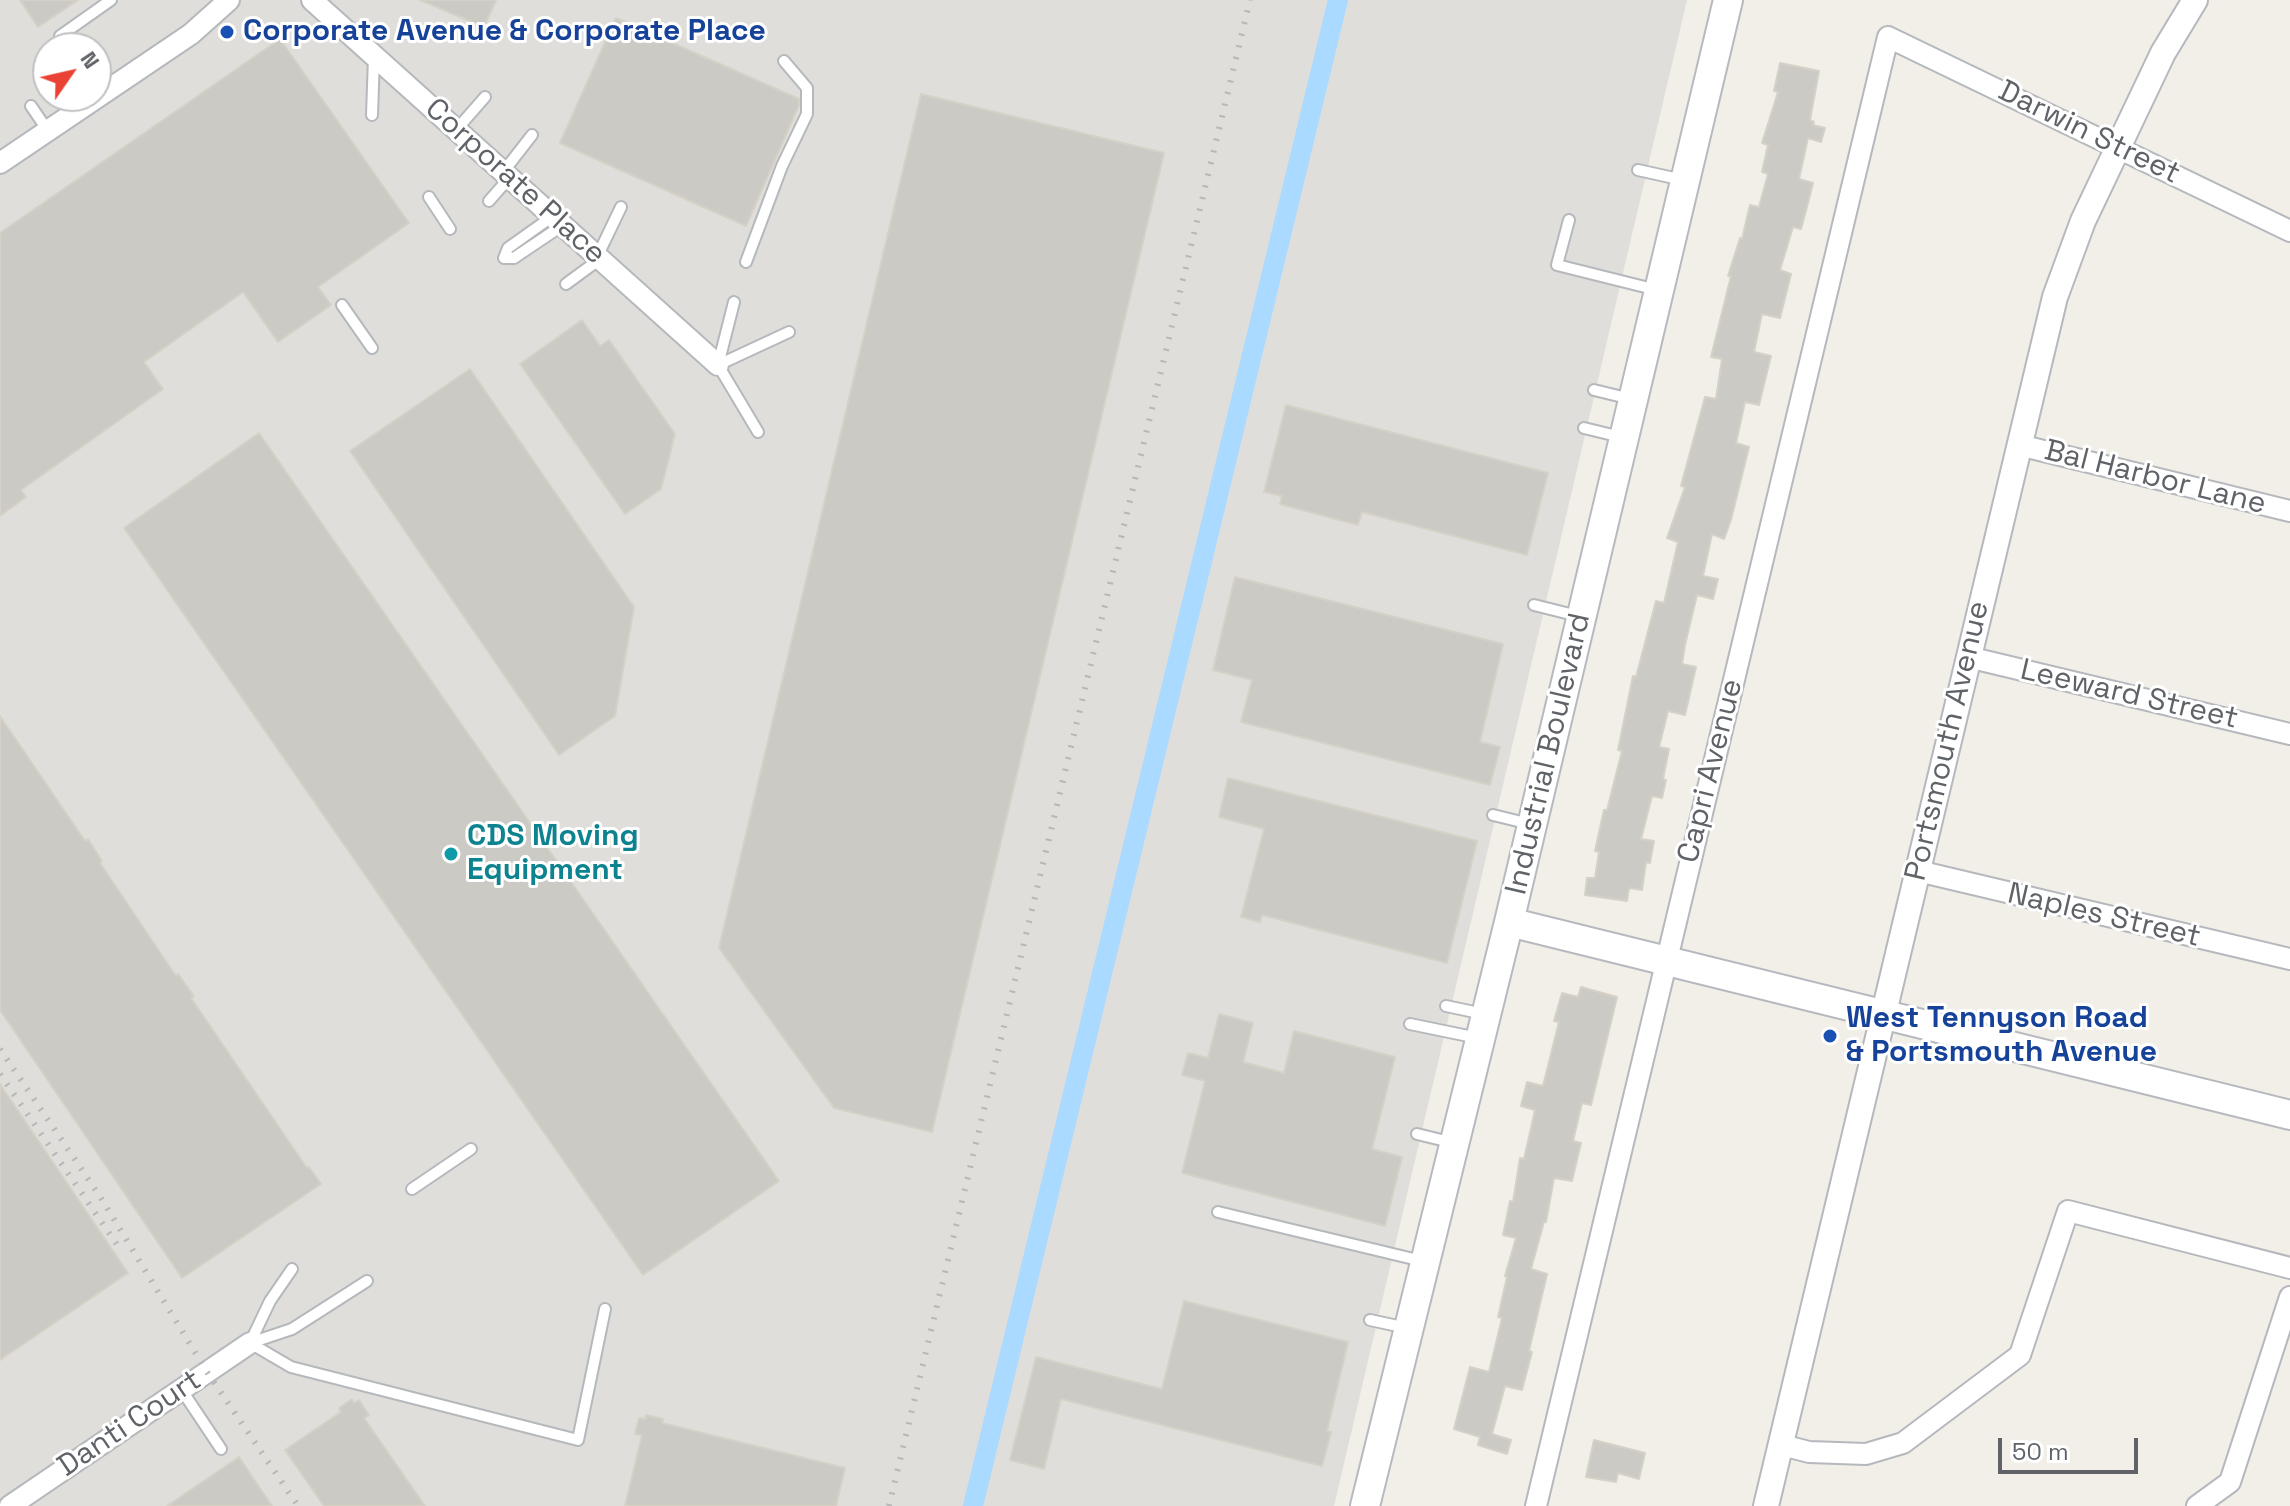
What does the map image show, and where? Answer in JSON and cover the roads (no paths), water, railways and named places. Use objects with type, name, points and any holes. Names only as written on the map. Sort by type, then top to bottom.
[{"type":"main road","name":"Industrial Boulevard","points":[[1365,1506],[1509,922],[1728,0]]},
{"type":"main road","points":[[1509,922],[2290,1115]]},
{"type":"street","points":[[112,83],[191,34],[229,0]]},
{"type":"street","name":"Corporate Place","points":[[312,0],[718,365]]},
{"type":"street","name":"Portsmouth Avenue","points":[[1766,1506],[2055,297],[2083,221],[2163,53],[2195,0]]},
{"type":"street","name":"Darwin Street","points":[[1888,37],[2290,231]]},
{"type":"street","name":"Capri Avenue","points":[[1536,1506],[1888,37]]},
{"type":"street","points":[[0,163],[72,112]]},
{"type":"street","name":"Bal Harbor Lane","points":[[2019,445],[2290,511]]},
{"type":"street","name":"Leeward Street","points":[[1968,657],[2290,734]]},
{"type":"street","name":"Naples Street","points":[[1918,871],[2290,959]]},
{"type":"street","points":[[1782,1445],[1809,1452],[1866,1454],[1903,1443],[2020,1355],[2068,1211],[2290,1268]]},
{"type":"street","points":[[2197,1506],[2230,1482],[2290,1297]]},
{"type":"street","name":"Danti Court","points":[[10,1506],[250,1343]]},
{"type":"lane","points":[[66,32],[111,0]]},
{"type":"lane","points":[[372,115],[374,56]]},
{"type":"lane","points":[[746,262],[782,166],[807,114],[807,88],[784,61]]},
{"type":"lane","points":[[457,129],[485,97]]},
{"type":"lane","points":[[31,106],[48,131]]},
{"type":"lane","points":[[489,201],[532,135]]},
{"type":"lane","points":[[1638,170],[1685,181]]},
{"type":"lane","points":[[429,197],[450,229]]},
{"type":"lane","points":[[566,284],[599,258],[621,207]]},
{"type":"lane","points":[[558,220],[514,258],[504,258],[508,248],[558,220]]},
{"type":"lane","points":[[1569,220],[1557,265],[1658,290]]},
{"type":"lane","points":[[734,302],[718,365],[758,432]]},
{"type":"lane","points":[[342,305],[372,348]]},
{"type":"lane","points":[[718,365],[789,332]]},
{"type":"lane","points":[[1594,390],[1633,400]]},
{"type":"lane","points":[[1584,428],[1624,438]]},
{"type":"lane","points":[[1534,605],[1582,617]]},
{"type":"lane","points":[[1493,815],[1532,825]]},
{"type":"lane","points":[[1446,1006],[1483,1026]]},
{"type":"lane","points":[[1410,1024],[1483,1026]]},
{"type":"lane","points":[[1417,1134],[1454,1143]]},
{"type":"lane","points":[[412,1189],[471,1149]]},
{"type":"lane","points":[[1218,1212],[1426,1262]]},
{"type":"lane","points":[[250,1343],[270,1301],[292,1269]]},
{"type":"lane","points":[[250,1343],[292,1329],[367,1281]]},
{"type":"lane","points":[[250,1343],[291,1367],[578,1440],[605,1309]]},
{"type":"lane","points":[[1370,1320],[1409,1329]]},
{"type":"lane","points":[[181,1389],[221,1449]]},
{"type":"waterway","points":[[973,1506],[1338,0]]},
{"type":"railway","points":[[889,1506],[1250,0]]},
{"type":"railway","points":[[0,1049],[101,1198],[207,1372],[298,1506]]},
{"type":"railway","points":[[0,1074],[120,1249]]},
{"type":"place","name":"Corporate Avenue & Corporate Place","points":[[227,32]]},
{"type":"place","name":"CDS Moving Equipment","points":[[451,854]]},
{"type":"place","name":"West Tennyson Road & Portsmouth Avenue","points":[[1830,1036]]}]
